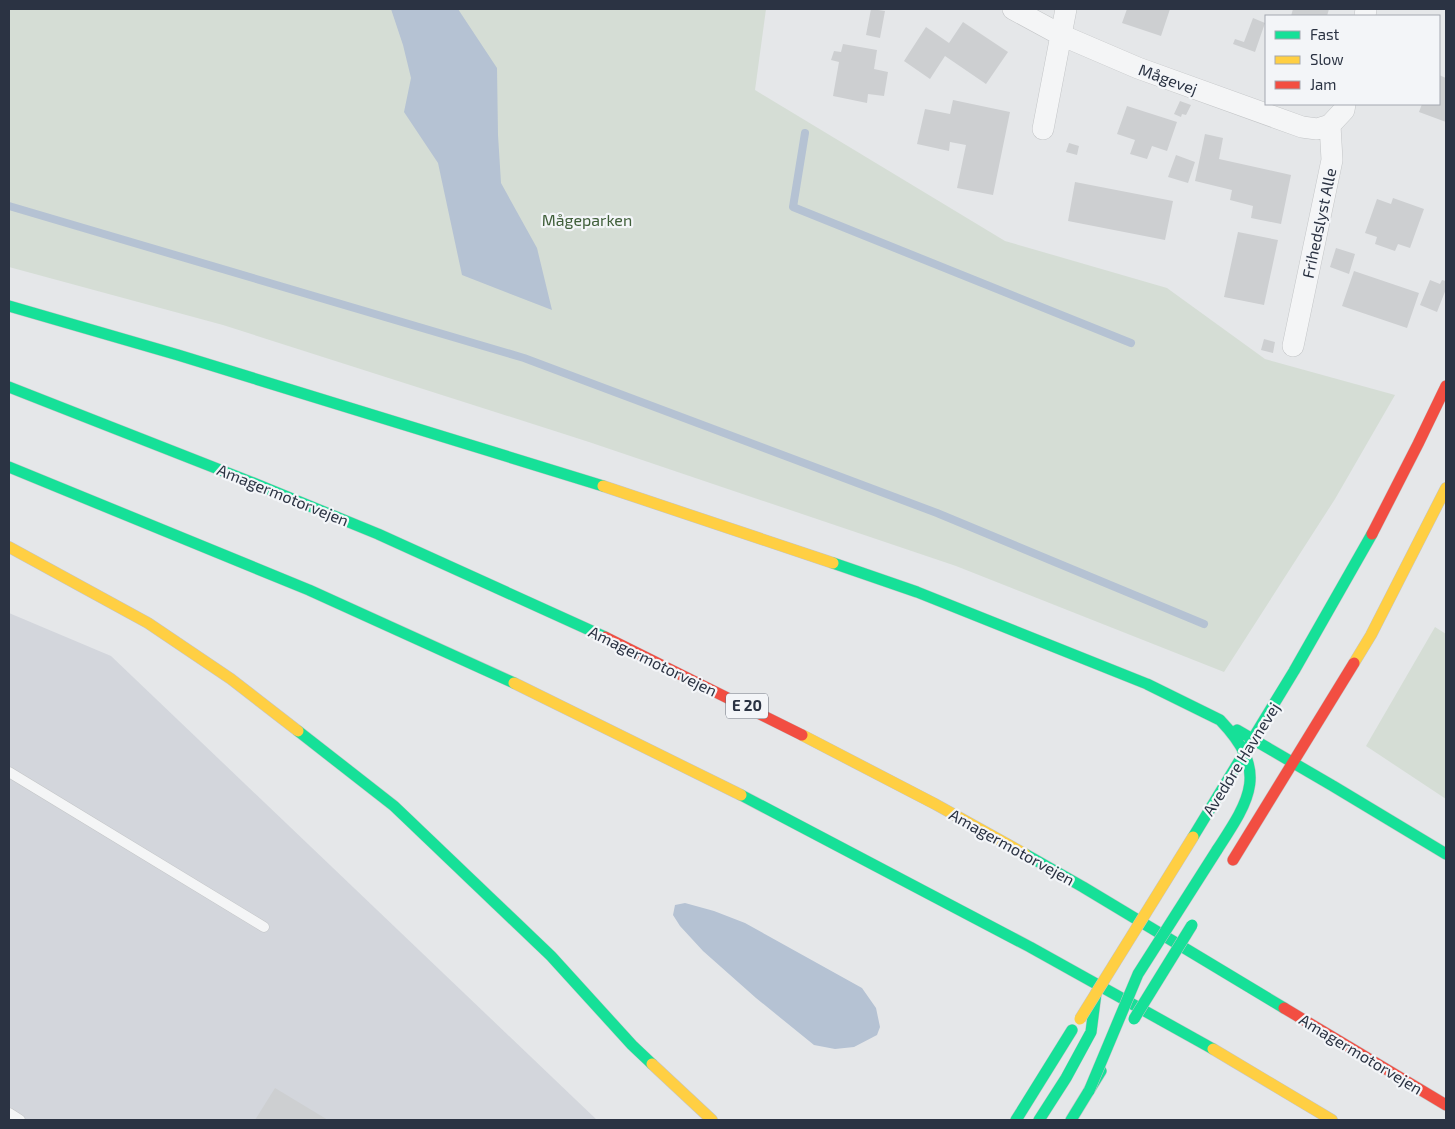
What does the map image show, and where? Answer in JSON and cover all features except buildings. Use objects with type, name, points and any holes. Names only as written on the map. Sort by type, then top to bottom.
[{"type":"main road","points":[[9,306],[178,355],[635,496],[917,592],[1147,684],[1220,720],[1446,854]]},
{"type":"main road","name":"Avedøre Havnevej","points":[[1016,1120],[1284,690],[1378,526],[1446,386]]},
{"type":"main road","name":"Amagermotorvejen","points":[[9,387],[378,534],[616,642],[756,710],[935,804],[1083,887],[1446,1105]]},
{"type":"main road","points":[[9,467],[222,553],[354,610],[581,715],[709,778],[1049,956],[1267,1080],[1332,1120]]},
{"type":"main road","points":[[1231,864],[1371,635],[1446,488]]},
{"type":"main road","points":[[9,547],[148,623],[231,679],[394,806],[551,956],[632,1044],[712,1120]]},
{"type":"main road","points":[[1089,1091],[1138,974],[1217,850],[1243,805],[1252,782],[1245,753],[1236,737],[1220,720]]},
{"type":"main road","points":[[1071,1120],[1196,918]]},
{"type":"main road","points":[[1039,1120],[1066,1078],[1091,1032],[1096,993]]},
{"type":"street","name":"Mågevej","points":[[1013,9],[1061,35],[1138,68],[1302,127],[1317,129],[1330,125]]},
{"type":"street","points":[[1043,129],[1066,9]]},
{"type":"street","points":[[1330,125],[1344,110],[1345,105]]},
{"type":"street","name":"Frihedslyst Alle","points":[[1293,346],[1332,160],[1330,125]]},
{"type":"lane","points":[[9,772],[264,928]]},
{"type":"lane","points":[[9,1113],[20,1120]]},
{"type":"shaded area","points":[[9,613],[111,656],[597,1120],[9,1120]]},
{"type":"green space","name":"Mågeparken","points":[[9,9],[766,9],[755,90],[1005,241],[1167,288],[1265,359],[1395,395],[1335,499],[1224,672],[956,566],[589,442],[223,325],[9,267]]},
{"type":"green space","points":[[1435,627],[1446,634],[1446,799],[1366,746]]},
{"type":"water","points":[[391,9],[458,9],[497,68],[501,183],[537,248],[552,310],[462,275],[438,163],[404,112],[411,78],[403,45]]},
{"type":"water","points":[[685,903],[714,911],[745,923],[862,988],[876,1008],[880,1027],[877,1035],[854,1047],[835,1049],[814,1045],[756,998],[703,951],[680,926],[673,915],[675,905]]},
{"type":"waterway","points":[[805,133],[793,207],[1131,343]]},
{"type":"waterway","points":[[9,206],[524,358],[937,513],[1204,624]]},
{"type":"traffic: fast","points":[[9,306],[178,355],[603,486]]},
{"type":"traffic: fast","points":[[9,387],[378,534],[605,637]]},
{"type":"traffic: fast","points":[[9,467],[309,590],[514,683]]},
{"type":"traffic: fast","points":[[1193,837],[1294,671],[1372,534]]},
{"type":"traffic: fast","points":[[833,563],[917,592],[1147,684],[1220,720]]},
{"type":"traffic: fast","points":[[1217,850],[1239,815],[1250,785],[1250,770],[1245,755],[1235,738],[1220,720]]},
{"type":"traffic: fast","points":[[1237,730],[1333,786]]},
{"type":"traffic: fast","points":[[298,731],[394,806],[551,956],[632,1045],[652,1064]]},
{"type":"traffic: fast","points":[[1333,786],[1446,854]]},
{"type":"traffic: fast","points":[[741,795],[1030,947],[1213,1049]]},
{"type":"traffic: fast","points":[[1089,1091],[1138,974],[1217,850]]},
{"type":"traffic: fast","points":[[1025,854],[1284,1008]]},
{"type":"traffic: fast","points":[[1134,1019],[1192,925]]},
{"type":"traffic: fast","points":[[1039,1120],[1066,1078],[1091,1032],[1096,993]]},
{"type":"traffic: fast","points":[[1016,1120],[1072,1030]]},
{"type":"traffic: fast","points":[[1071,1120],[1101,1071]]},
{"type":"traffic: slow","points":[[603,486],[833,563]]},
{"type":"traffic: slow","points":[[1354,663],[1371,635],[1446,488]]},
{"type":"traffic: slow","points":[[9,547],[148,623],[231,679],[298,731]]},
{"type":"traffic: slow","points":[[514,683],[741,795]]},
{"type":"traffic: slow","points":[[802,735],[935,804],[1025,854]]},
{"type":"traffic: slow","points":[[1080,1019],[1193,837]]},
{"type":"traffic: slow","points":[[1213,1049],[1332,1120]]},
{"type":"traffic: slow","points":[[652,1064],[712,1120]]},
{"type":"traffic: jam","points":[[1372,534],[1446,386]]},
{"type":"traffic: jam","points":[[605,637],[802,735]]},
{"type":"traffic: jam","points":[[1233,860],[1354,663]]},
{"type":"traffic: jam","points":[[1284,1008],[1446,1105]]}]
